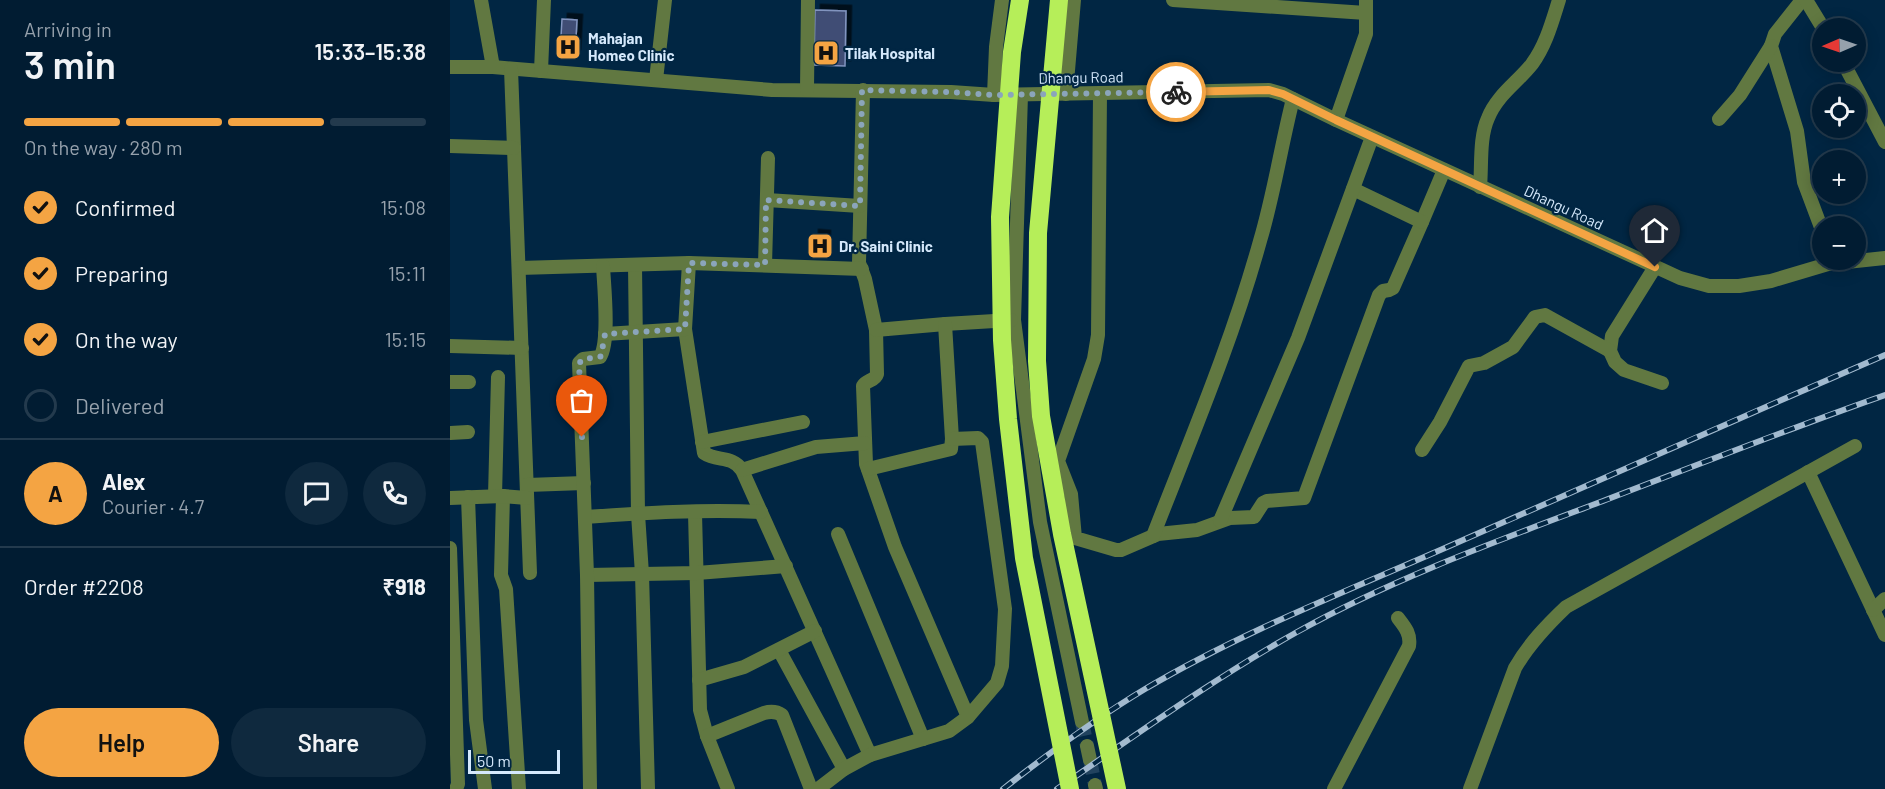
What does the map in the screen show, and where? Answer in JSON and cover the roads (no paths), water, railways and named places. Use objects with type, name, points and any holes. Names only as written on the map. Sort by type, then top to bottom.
[{"type":"highway","points":[[1020,0],[1012,52],[1000,217],[1002,340],[1008,419],[1024,558],[1070,789]]},
{"type":"highway","points":[[1059,0],[1038,233],[1037,361],[1041,416],[1062,534],[1117,789]]},
{"type":"street","points":[[481,0],[493,67]]},
{"type":"street","points":[[541,71],[544,0]]},
{"type":"street","points":[[656,81],[665,0]]},
{"type":"street","points":[[807,90],[808,0]]},
{"type":"street","points":[[993,95],[1002,0]]},
{"type":"street","points":[[1066,94],[1074,0]]},
{"type":"street","points":[[1173,0],[1366,6],[1366,34],[1336,120]]},
{"type":"street","points":[[1480,187],[1484,132],[1488,118],[1511,84],[1532,64],[1545,42],[1559,0]]},
{"type":"street","points":[[1719,119],[1740,95],[1771,46],[1775,34],[1804,0],[1816,18]]},
{"type":"street","points":[[1771,46],[1797,131],[1804,182],[1817,216]]},
{"type":"street","name":"Dhangu Road","points":[[450,67],[493,67],[772,90],[951,92],[993,95],[1269,90],[1283,94],[1680,278],[1709,286],[1739,286],[1771,280],[1812,268]]},
{"type":"street","points":[[511,69],[530,573]]},
{"type":"street","points":[[1848,72],[1885,142]]},
{"type":"street","points":[[862,90],[860,263],[876,330],[876,376],[863,386],[868,469],[895,547],[968,717]]},
{"type":"street","points":[[1100,93],[1098,335],[1094,359],[1058,461],[1071,494],[1075,538],[1118,550],[1153,536],[1197,530],[1230,518],[1254,517],[1263,503],[1271,500],[1299,499],[1305,496],[1379,295],[1392,288],[1444,170]]},
{"type":"street","points":[[1021,95],[1014,320],[1040,522],[1082,722]]},
{"type":"street","points":[[1153,536],[1229,340],[1261,239],[1293,99]]},
{"type":"street","points":[[1220,522],[1298,338],[1372,137]]},
{"type":"street","points":[[450,146],[514,148]]},
{"type":"street","points":[[765,265],[768,158]]},
{"type":"street","points":[[1353,189],[1422,222]]},
{"type":"street","points":[[766,200],[860,206]]},
{"type":"street","name":"Dhangu Road","points":[[1866,259],[1885,258]]},
{"type":"street","points":[[519,268],[689,263],[861,269]]},
{"type":"street","points":[[689,263],[685,329],[702,442],[706,455],[734,461],[742,470],[870,754]]},
{"type":"street","points":[[635,265],[638,514],[642,574],[648,789]]},
{"type":"street","points":[[590,789],[587,576],[579,363],[584,359],[601,356],[605,334],[603,266]]},
{"type":"street","points":[[1655,267],[1612,336],[1610,351],[1615,362],[1624,370],[1662,383]]},
{"type":"street","points":[[1422,450],[1440,422],[1469,366],[1485,363],[1513,347],[1535,317],[1545,315],[1610,351]]},
{"type":"street","points":[[876,330],[1014,320]]},
{"type":"street","points":[[868,469],[951,449],[945,324]]},
{"type":"street","points":[[605,334],[685,329]]},
{"type":"street","points":[[450,346],[522,348]]},
{"type":"street","points":[[498,377],[501,575],[506,589],[519,789]]},
{"type":"street","points":[[450,381],[469,382]]},
{"type":"street","points":[[702,442],[803,422]]},
{"type":"street","points":[[450,433],[468,432]]},
{"type":"street","points":[[818,789],[844,769],[870,754],[949,731],[968,717],[997,683],[1002,666],[1005,609],[982,442],[978,438],[952,439]]},
{"type":"street","points":[[742,470],[816,447],[865,443]]},
{"type":"street","points":[[1470,789],[1515,668],[1541,630],[1566,607],[1855,446]]},
{"type":"street","points":[[1808,472],[1885,635]]},
{"type":"street","points":[[450,498],[499,496],[584,483]]},
{"type":"street","points":[[468,497],[476,720],[485,789]]},
{"type":"street","points":[[585,517],[695,513],[715,510],[761,512]]},
{"type":"street","points":[[695,513],[700,710],[725,788]]},
{"type":"street","points":[[838,534],[923,739]]},
{"type":"street","points":[[450,548],[458,784],[456,789]]},
{"type":"street","points":[[587,576],[697,573],[786,566]]},
{"type":"street","points":[[1873,610],[1885,599]]},
{"type":"street","points":[[1334,789],[1409,646],[1410,638],[1407,629],[1398,618]]},
{"type":"street","points":[[699,680],[744,668],[815,631]]},
{"type":"street","points":[[779,650],[844,769]]},
{"type":"street","points":[[707,736],[769,712],[782,715],[811,789]]},
{"type":"tunnel","points":[[1082,722],[1087,746]]},
{"type":"tunnel","points":[[1090,760],[1095,785]]},
{"type":"railway","points":[[1003,789],[1108,712],[1220,648],[1297,612],[1885,355]]},
{"type":"railway","points":[[1057,789],[1235,669],[1297,632],[1371,594],[1486,545],[1885,395]]},
{"type":"place","name":"Mahajan Homeo Clinic","points":[[568,47]]},
{"type":"place","name":"Tilak Hospital","points":[[826,53]]},
{"type":"place","name":"Dr. Saini Clinic","points":[[820,246]]}]
